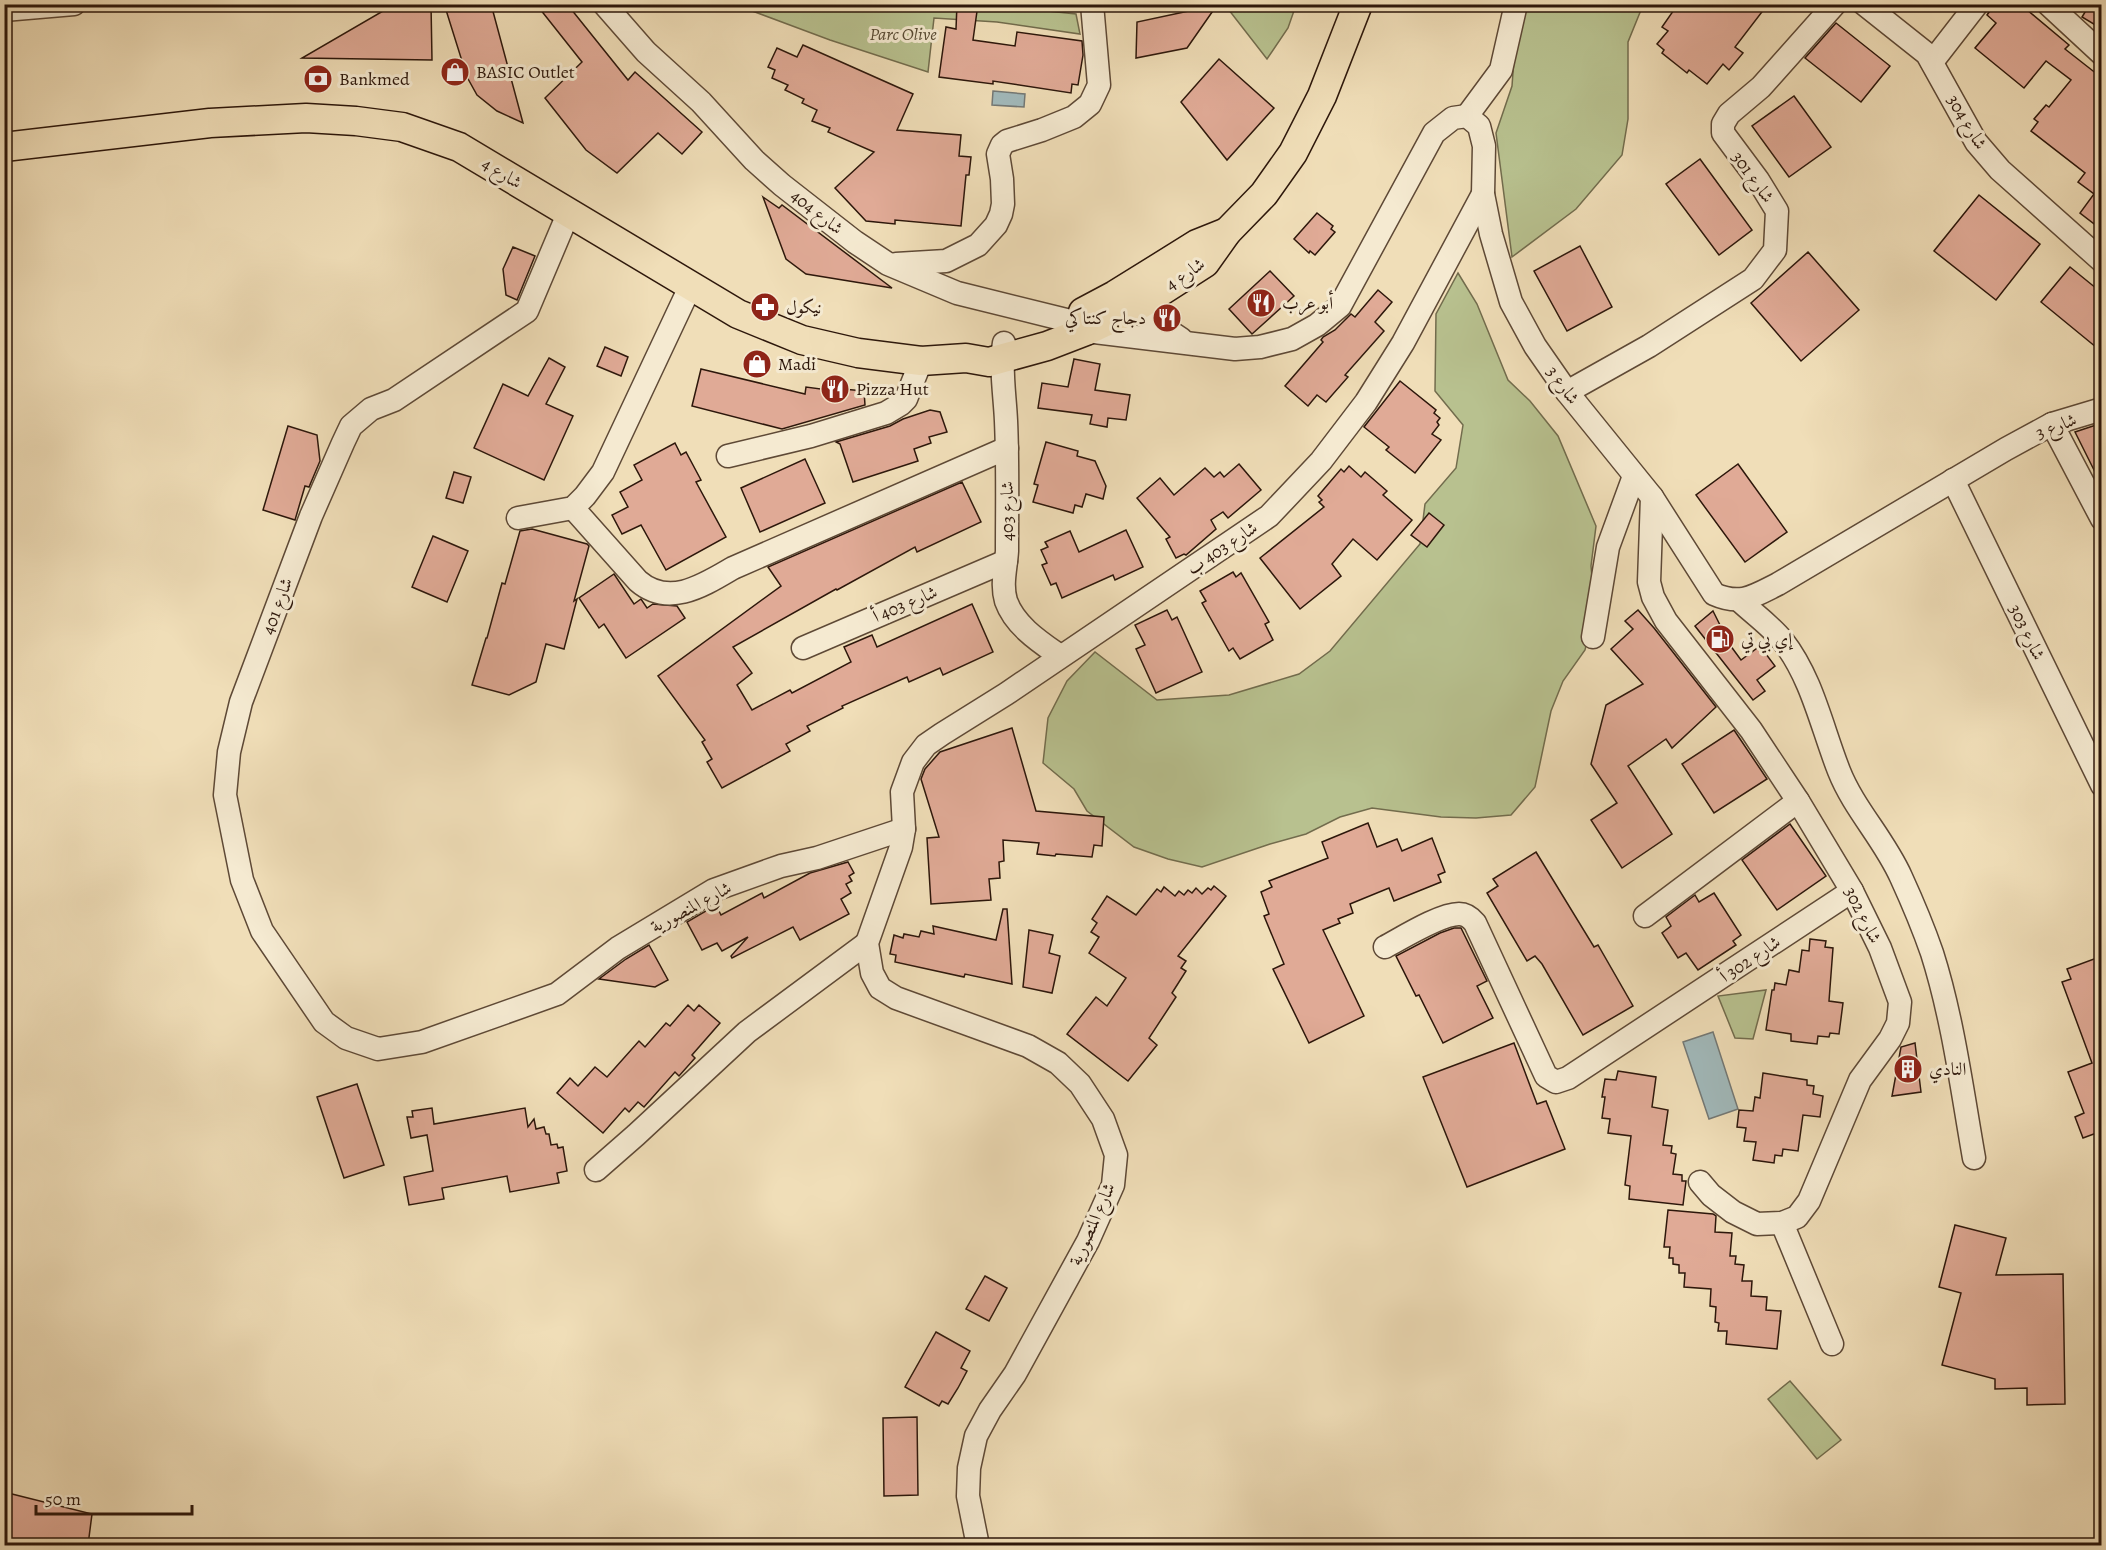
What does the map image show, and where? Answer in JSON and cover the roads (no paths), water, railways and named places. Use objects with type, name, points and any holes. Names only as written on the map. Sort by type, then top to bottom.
[{"type":"main road","name":"شارع 4","points":[[4,147],[210,123],[306,118],[402,127],[459,147],[690,287],[738,314],[802,340],[858,353],[921,361],[966,358],[989,362],[1003,351],[1047,346],[1076,326],[1205,263],[1227,232],[1264,194],[1293,153],[1322,96],[1358,4]]},
{"type":"street","points":[[4,10],[74,4]]},
{"type":"street","name":"شارع 404","points":[[604,4],[646,52],[701,102],[767,171],[855,242],[888,264],[957,293],[1076,326]]},
{"type":"street","points":[[888,264],[946,261],[978,245],[996,225],[1003,204],[998,154],[1002,145],[1007,141],[1074,117],[1090,104],[1099,85],[1092,4]]},
{"type":"street","points":[[1076,326],[1235,349],[1260,347],[1292,339],[1317,325],[1340,306],[1434,133],[1453,118],[1467,116],[1501,70],[1516,4]]},
{"type":"street","name":"شارع 301","points":[[1567,392],[1649,346],[1753,279],[1775,250],[1777,211],[1758,180],[1727,141],[1723,133],[1723,124],[1729,114],[1761,87],[1835,4]]},
{"type":"street","name":"شارع 304","points":[[1864,4],[1927,54],[1976,142],[2000,170],[2102,261]]},
{"type":"street","points":[[1932,62],[1977,4]]},
{"type":"street","points":[[2048,4],[2102,54]]},
{"type":"street","name":"شارع 3","points":[[1467,116],[1479,126],[1484,146],[1483,194],[1491,234],[1511,302],[1534,346],[1567,392],[1652,497],[1714,594],[1727,600],[1740,600],[1755,596],[1778,584],[2052,424],[2102,409]]},
{"type":"street","name":"شارع 403 ب","points":[[904,828],[903,792],[913,762],[926,745],[1006,694],[1269,516],[1321,461],[1366,402],[1403,343],[1483,194]]},
{"type":"street","name":"شارع 401","points":[[378,1049],[346,1038],[324,1022],[262,931],[242,880],[225,795],[229,752],[242,702],[310,516],[351,426],[371,409],[394,400],[527,310],[568,214]]},
{"type":"street","points":[[518,518],[573,508],[603,472],[690,287]]},
{"type":"street","points":[[1125,301],[1185,342]]},
{"type":"street","name":"شارع 403","points":[[1003,351],[1007,448],[1006,561],[1003,584],[1007,603],[1021,624],[1031,635],[1060,656]]},
{"type":"street","points":[[728,456],[811,436],[886,413],[902,404],[906,399],[921,361]]},
{"type":"street","points":[[2052,424],[2102,519]]},
{"type":"street","points":[[573,508],[647,589],[656,592],[677,592],[698,589],[733,568],[1007,448]]},
{"type":"street","points":[[1593,637],[1608,547],[1634,476]]},
{"type":"street","name":"شارع 303","points":[[1953,480],[2102,785]]},
{"type":"street","name":"شارع 302","points":[[1652,497],[1649,582],[1653,597],[1666,621],[1752,730],[1798,801],[1852,891],[1880,948],[1900,1002],[1898,1023],[1890,1039],[1860,1080],[1809,1201],[1797,1217],[1782,1223]]},
{"type":"street","name":"شارع 403 أ","points":[[803,648],[1006,561]]},
{"type":"street","points":[[1740,600],[1782,641],[1800,667],[1828,736],[1839,771],[1856,805],[1886,849],[1900,875],[1932,953],[1951,1027],[1974,1158]]},
{"type":"street","points":[[1645,916],[1798,801]]},
{"type":"street","name":"شارع المنصورية","points":[[378,1049],[422,1042],[557,994],[618,948],[714,890],[781,866],[817,858],[904,828],[901,847],[867,944],[872,973],[880,988],[896,998],[1028,1046],[1058,1063],[1080,1084],[1103,1119],[1116,1155],[1113,1185],[1088,1241],[1015,1374],[990,1410],[976,1436],[969,1468],[968,1496],[978,1545]]},
{"type":"street","name":"شارع 302 أ","points":[[1385,947],[1431,922],[1458,914],[1469,916],[1505,985],[1546,1076],[1556,1082],[1568,1078],[1648,1027],[1852,891]]},
{"type":"street","points":[[596,1170],[747,1032],[867,944]]},
{"type":"street","points":[[1700,1182],[1711,1195],[1732,1212],[1756,1224],[1782,1223],[1832,1344]]},
{"type":"water","points":[[993,91],[1025,94],[1024,107],[992,105]]},
{"type":"water","points":[[1713,1032],[1738,1109],[1709,1119],[1683,1042]]},
{"type":"place","name":"BASIC Outlet","points":[[455,72]]},
{"type":"place","name":"Bankmed","points":[[318,79]]},
{"type":"place","name":"أبو عرب","points":[[1261,303]]},
{"type":"place","name":"نيكول","points":[[765,307]]},
{"type":"place","name":"دجاج كنتاكي","points":[[1167,318]]},
{"type":"place","name":"Madi","points":[[757,364]]},
{"type":"place","name":"Pizza Hut","points":[[835,389]]},
{"type":"place","name":"إي بي تي","points":[[1720,639]]},
{"type":"place","name":"النادي","points":[[1908,1069]]},
{"type":"park label","name":"Parc Olive","points":[[903,34]]}]
